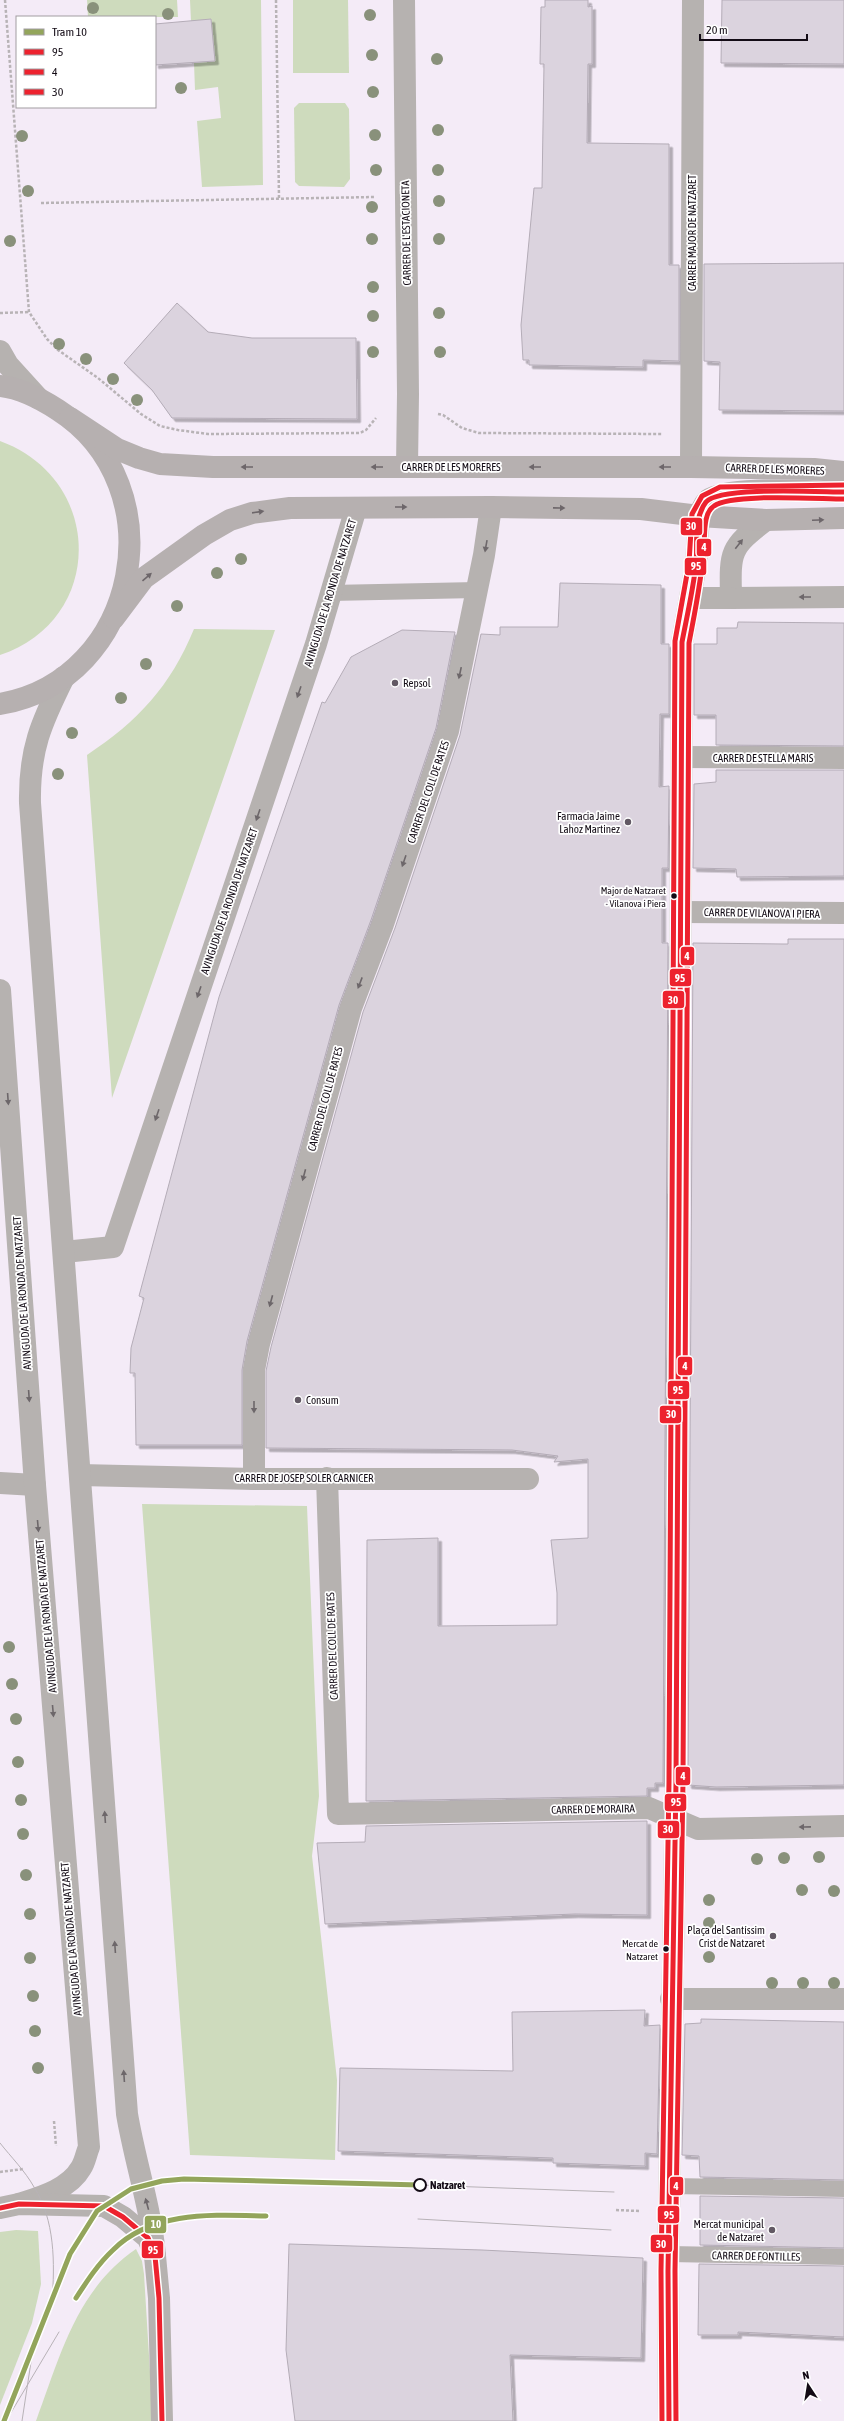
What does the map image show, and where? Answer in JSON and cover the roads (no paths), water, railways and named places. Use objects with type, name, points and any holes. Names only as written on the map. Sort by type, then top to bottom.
[{"type":"main road","points":[[0,386],[38,398],[70,418],[97,445],[114,472],[125,502],[130,534],[130,559],[125,586],[114,618]]},
{"type":"main road","name":"CARRER DE LES MORERES","points":[[70,418],[117,449],[139,458],[160,464],[221,467],[690,467],[814,469],[844,472]]},
{"type":"main road","name":"CARRER DE LES MORERES","points":[[699,516],[707,501],[721,494],[747,492],[844,492]]},
{"type":"main road","points":[[0,704],[37,693],[64,676],[81,662],[99,641],[144,578],[204,534],[230,520],[252,513],[284,509],[491,507],[641,509],[699,516],[766,520],[844,518]]},
{"type":"street","name":"CARRER DE L'ESTACIONETA","points":[[404,0],[408,394],[407,467]]},
{"type":"street","name":"CARRER MAJOR DE NATZARET","points":[[690,467],[693,0]]},
{"type":"street","points":[[0,351],[8,365],[38,398]]},
{"type":"street","points":[[477,590],[491,507]]},
{"type":"street","name":"AVINGUDA DE LA RONDA DE NATZARET","points":[[64,1252],[113,1247],[316,644],[330,592],[356,508]]},
{"type":"street","points":[[669,2421],[668,2254],[674,1820],[682,642],[696,564],[699,516]]},
{"type":"street","points":[[731,598],[730,564],[733,552],[737,544],[766,520]]},
{"type":"street","name":"CARRER DEL COLL DE RATES","points":[[254,1479],[254,1370],[259,1344],[351,1008],[383,924],[448,731],[477,590]]},
{"type":"street","points":[[690,598],[844,597]]},
{"type":"street","name":"AVINGUDA DE LA RONDA DE NATZARET","points":[[64,676],[34,743],[29,774],[127,2114],[134,2155],[153,2224],[159,2298],[162,2421]]},
{"type":"street","name":"CARRER DE STELLA MARIS","points":[[682,757],[844,758]]},
{"type":"street","name":"CARRER DE VILANOVA I PIERA","points":[[681,912],[844,913]]},
{"type":"street","name":"AVINGUDA DE LA RONDA DE NATZARET","points":[[0,990],[35,1485],[88,2147],[81,2168],[70,2181],[51,2193],[10,2206]]},
{"type":"street","name":"CARRER DE JOSEP SOLER CARNICER","points":[[80,1475],[254,1479],[528,1479]]},
{"type":"street","name":"CARRER DEL COLL DE RATES","points":[[327,1478],[338,1814]]},
{"type":"street","points":[[0,1483],[35,1485]]},
{"type":"street","name":"CARRER DE MORAIRA","points":[[338,1814],[650,1808],[674,1820],[698,1829],[844,1826]]},
{"type":"street","points":[[671,1999],[844,1999]]},
{"type":"street","name":"AVINGUDA DE LA RONDA DE NATZARET","points":[[10,2206],[104,2206],[137,2228],[148,2238],[155,2256]]},
{"type":"lane","points":[[330,592],[477,590]]},
{"type":"lane","points":[[670,2186],[844,2189]]},
{"type":"lane","name":"CARRER DE FONTILLES","points":[[668,2254],[844,2257]]},
{"type":"tram line","points":[[0,2143],[30,2181],[41,2200],[46,2213],[52,2242],[52,2301]]},
{"type":"tram line","name":"10","points":[[4,2421],[70,2254],[97,2211],[131,2189],[162,2181],[184,2179],[420,2185]]},
{"type":"tram line","points":[[420,2185],[614,2192]]},
{"type":"tram line","name":"10","points":[[76,2298],[102,2261],[113,2250],[129,2237],[147,2228],[166,2221],[185,2218],[226,2215],[266,2216]]},
{"type":"tram line","points":[[418,2219],[611,2230]]},
{"type":"tram line","points":[[22,2421],[31,2362],[43,2321]]},
{"type":"tram line","points":[[6,2421],[59,2332]]},
{"type":"place","name":"Repsol","points":[[395,683]]},
{"type":"place","name":"Farmacia Jaime Lahoz Martinez","points":[[628,822]]},
{"type":"place","name":"Major de Natzaret - Vilanova i Piera","points":[[674,896]]},
{"type":"place","name":"Consum","points":[[298,1400]]},
{"type":"place","name":"Plaça del Santíssim Crist de Natzaret","points":[[773,1936]]},
{"type":"place","name":"Mercat de Natzaret","points":[[666,1949]]},
{"type":"place","name":"Natzaret","points":[[420,2185]]},
{"type":"place","name":"Mercat municipal de Natzaret","points":[[772,2230]]}]
